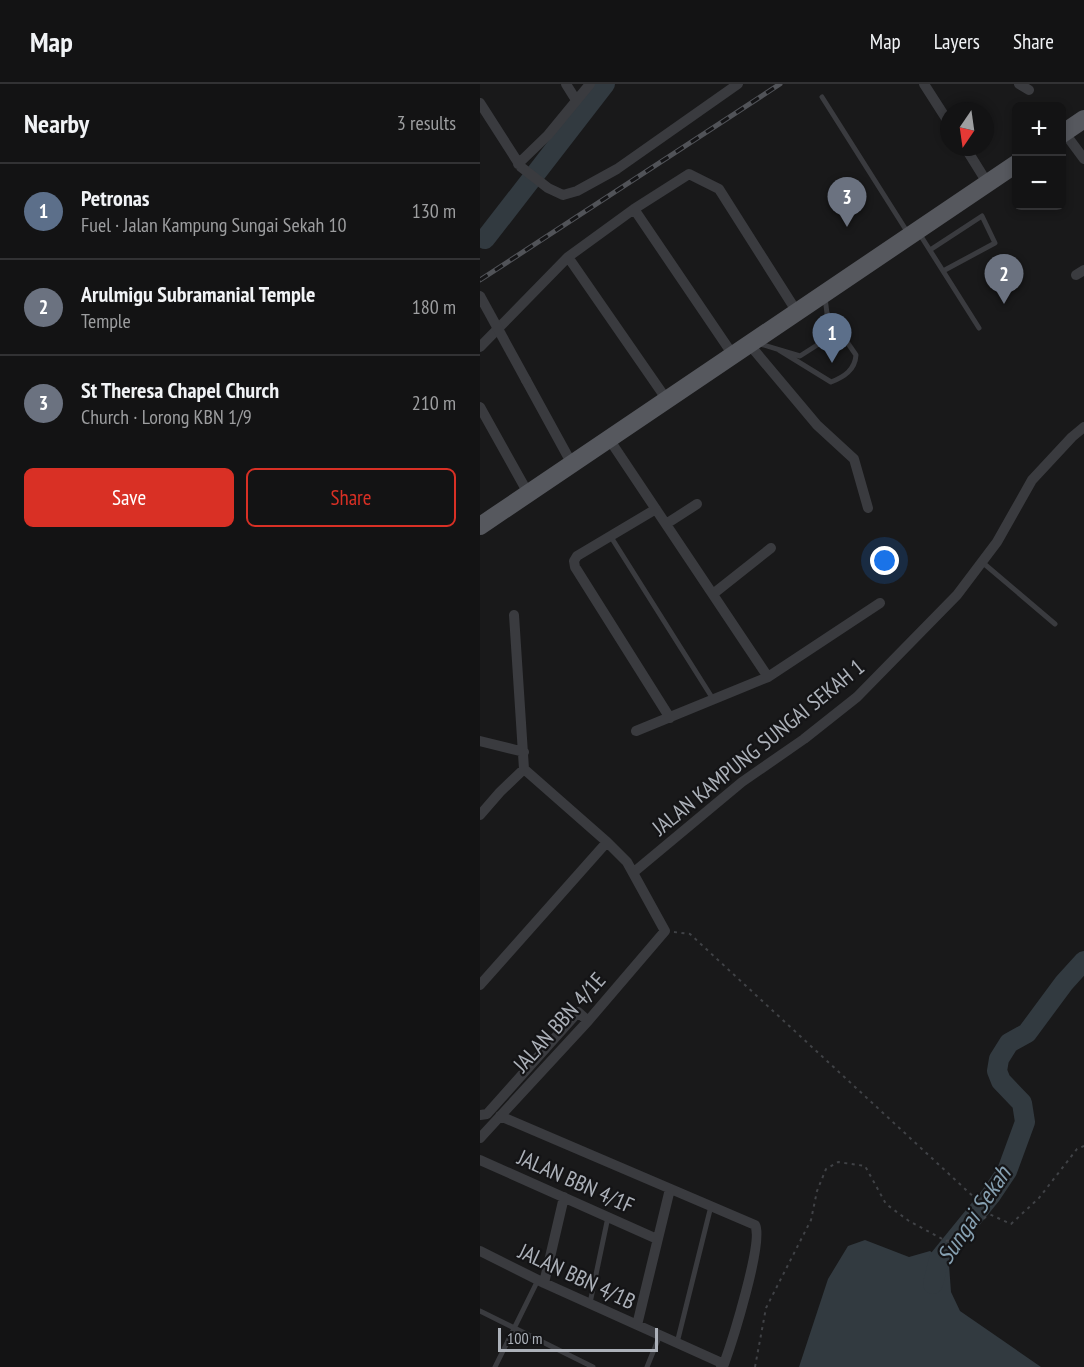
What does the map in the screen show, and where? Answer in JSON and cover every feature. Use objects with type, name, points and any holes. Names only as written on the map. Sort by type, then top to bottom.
[{"type":"main road","points":[[1066,131],[1084,119]]},
{"type":"main road","points":[[480,525],[1012,167]]},
{"type":"street","points":[[566,84],[576,100]]},
{"type":"street","points":[[519,165],[548,135],[590,84]]},
{"type":"street","points":[[480,103],[519,165],[548,188],[563,195],[578,191],[617,169],[738,84]]},
{"type":"street","points":[[924,84],[940,109]]},
{"type":"street","points":[[1019,84],[1029,90]]},
{"type":"street","points":[[1066,137],[1084,159]]},
{"type":"street","points":[[970,156],[988,184]]},
{"type":"street","points":[[480,347],[568,257],[634,209],[689,174],[719,189],[797,312]]},
{"type":"street","points":[[634,209],[733,355]]},
{"type":"street","points":[[568,257],[667,400]]},
{"type":"street","points":[[480,296],[572,464]]},
{"type":"street","points":[[752,343],[817,424],[854,459],[868,508]]},
{"type":"street","points":[[480,407],[528,493]]},
{"type":"street","name":"JALAN KAMPUNG SUNGAI SEKAH 1","points":[[634,873],[742,782],[804,739],[857,698],[957,595],[997,542],[1032,480],[1084,427]]},
{"type":"street","points":[[609,439],[768,677]]},
{"type":"street","points":[[666,524],[696,504]]},
{"type":"street","points":[[656,509],[577,556],[574,561],[575,567],[670,718]]},
{"type":"street","points":[[713,594],[771,548]]},
{"type":"street","points":[[636,731],[768,677],[880,603]]},
{"type":"street","points":[[480,814],[524,769],[514,615]]},
{"type":"street","points":[[480,741],[524,752]]},
{"type":"street","points":[[524,769],[627,862],[665,931]]},
{"type":"street","points":[[480,986],[607,842]]},
{"type":"street","name":"JALAN BBN 4/1E","points":[[480,1138],[588,1021],[665,931]]},
{"type":"street","points":[[480,1115],[487,1114],[578,1012],[588,1021]]},
{"type":"street","points":[[500,1116],[711,1206]]},
{"type":"street","name":"JALAN BBN 4/1F","points":[[480,1160],[657,1239]]},
{"type":"street","points":[[637,1325],[670,1189]]},
{"type":"street","points":[[541,1281],[564,1197]]},
{"type":"street","name":"JALAN BBN 4/1B","points":[[480,1251],[723,1366],[738,1323],[758,1229],[752,1222],[711,1206]]},
{"type":"lane","points":[[822,97],[914,233],[930,250],[980,328]]},
{"type":"lane","points":[[930,250],[982,216],[995,243],[943,271]]},
{"type":"lane","points":[[752,343],[800,356],[825,340],[827,313],[824,294]]},
{"type":"lane","points":[[779,350],[831,382],[849,372],[854,366],[856,355],[827,313]]},
{"type":"lane","points":[[611,536],[714,700]]},
{"type":"lane","points":[[982,562],[1055,624]]},
{"type":"lane","points":[[677,1343],[711,1206]]},
{"type":"lane","points":[[590,1304],[608,1216]]},
{"type":"lane","points":[[495,1367],[541,1281]]},
{"type":"lane","points":[[480,1311],[593,1367]]},
{"type":"lane","points":[[647,1367],[660,1335]]},
{"type":"path","points":[[665,931],[690,934],[977,1200],[989,1214],[1011,1224],[1039,1198],[1077,1149],[1084,1146]]},
{"type":"path","points":[[755,1367],[766,1308],[812,1220],[817,1191],[826,1169],[838,1162],[866,1166],[886,1204],[909,1221],[946,1241],[964,1236],[989,1214]]},
{"type":"shaded area","points":[[865,1240],[909,1257],[930,1251],[949,1265],[951,1292],[960,1311],[1041,1367],[799,1367],[828,1279],[848,1246]]},
{"type":"waterway","points":[[485,239],[605,84]]},
{"type":"waterway","name":"Sungai Sekah","points":[[933,1284],[939,1259],[991,1195],[1007,1171],[1025,1122],[1022,1103],[1001,1081],[997,1071],[999,1059],[1009,1043],[1027,1033],[1064,983],[1084,961]]},
{"type":"railway","points":[[480,280],[780,84]]},
{"type":"place","name":"St Theresa Chapel Church","points":[[847,227]]},
{"type":"place","name":"Arulmigu Subramanial Temple","points":[[1004,304]]},
{"type":"place","name":"Petronas","points":[[832,363]]}]
